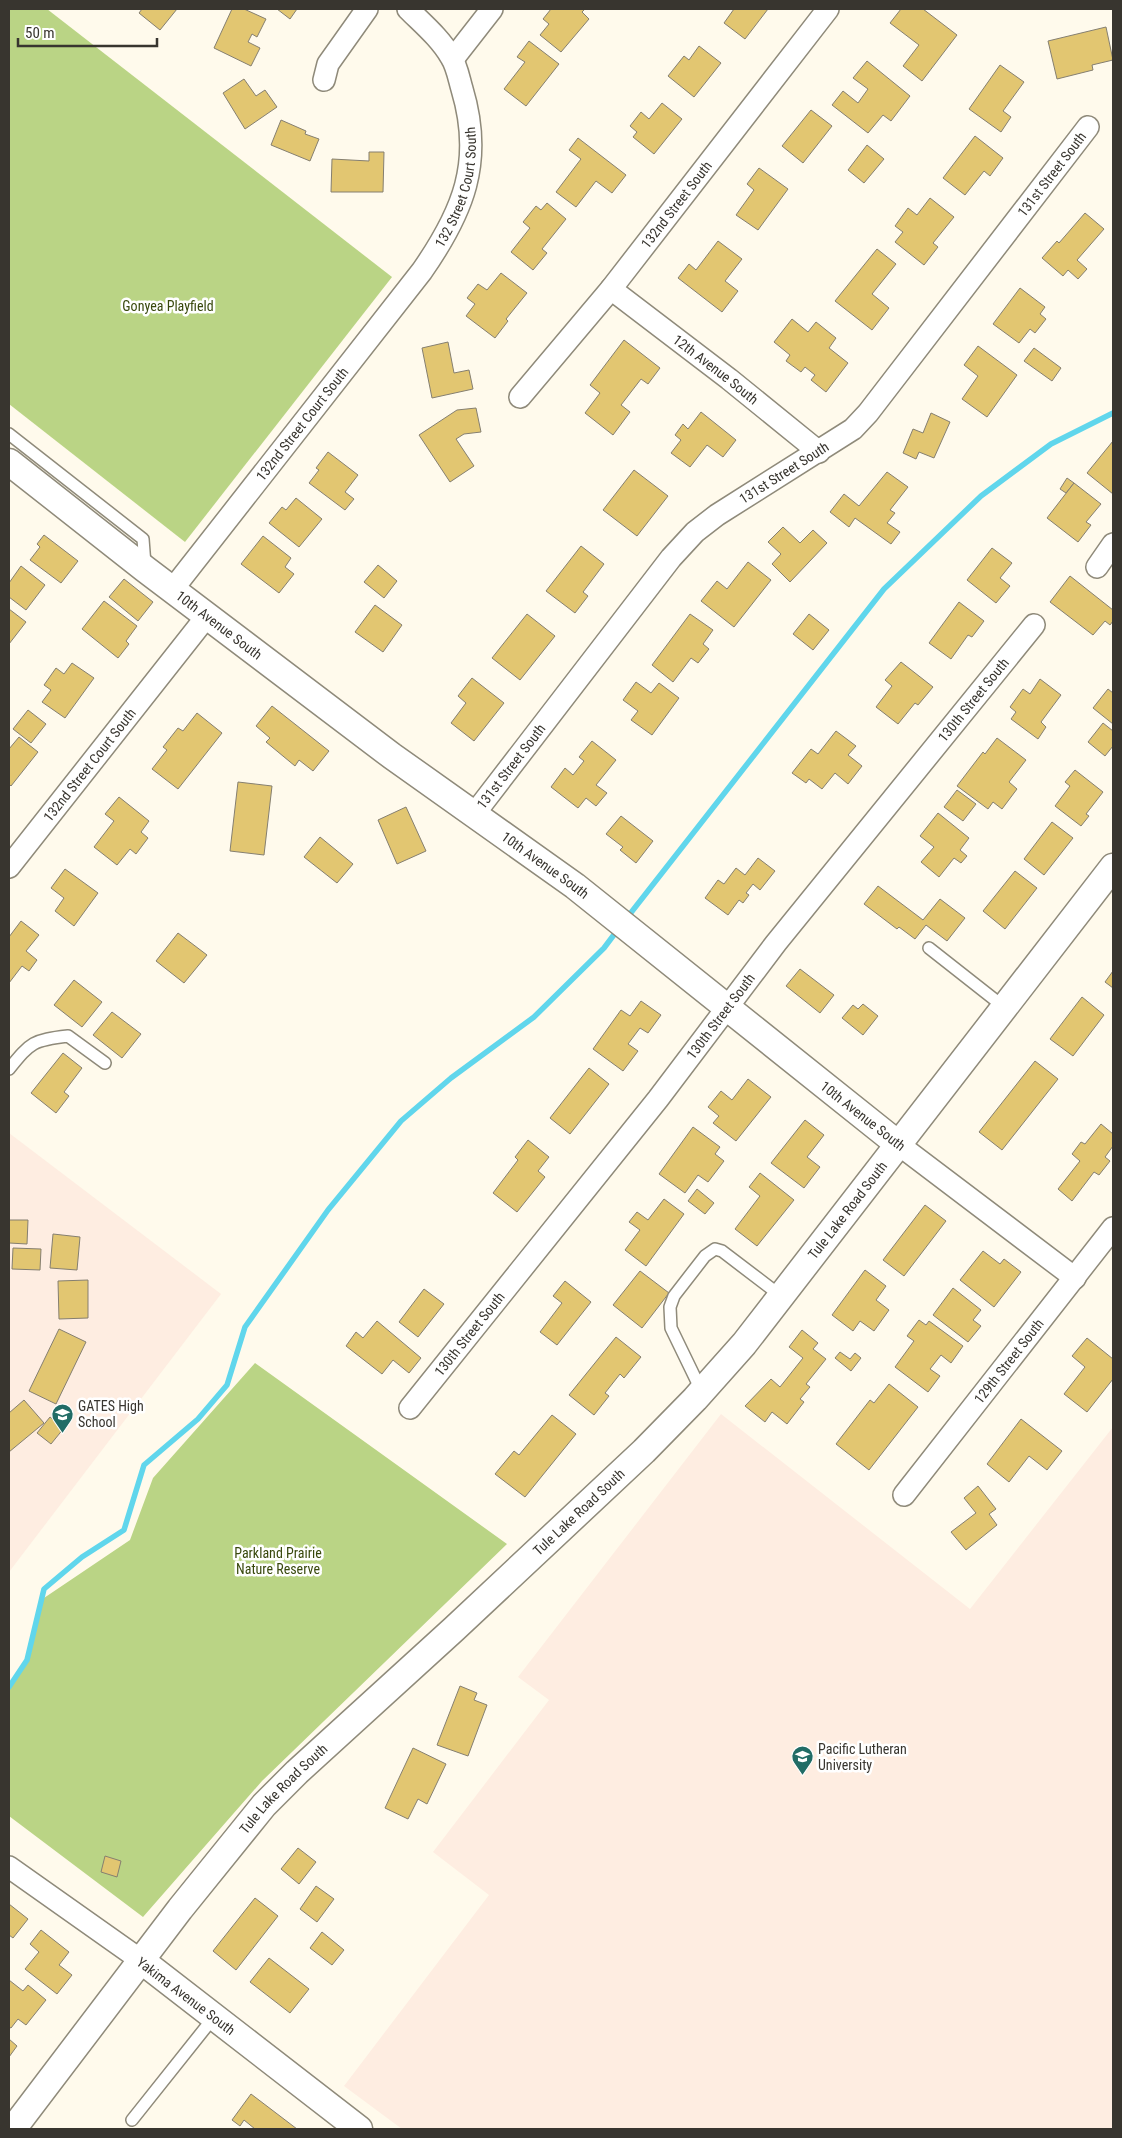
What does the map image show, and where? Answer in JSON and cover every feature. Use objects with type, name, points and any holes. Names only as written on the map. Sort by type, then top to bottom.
[{"type":"street","points":[[324,80],[328,64],[367,9]]},
{"type":"street","points":[[408,9],[441,42],[453,59],[492,9]]},
{"type":"street","name":"132nd Street South","points":[[520,397],[611,289],[828,9]]},
{"type":"street","name":"132 Street Court South","points":[[432,257],[453,223],[461,205],[470,151],[470,123],[453,59]]},
{"type":"street","name":"131st Street South","points":[[474,813],[671,558],[695,532],[717,515],[853,429],[868,413],[1088,127]]},
{"type":"street","name":"132nd Street Court South","points":[[172,590],[432,257]]},
{"type":"street","name":"12th Avenue South","points":[[611,289],[729,379],[819,452]]},
{"type":"street","name":"10th Avenue South","points":[[9,462],[172,590],[392,756],[575,886],[610,917],[898,1144],[1074,1278]]},
{"type":"street","points":[[1097,567],[1113,544]]},
{"type":"street","name":"132nd Street Court South","points":[[9,866],[207,616]]},
{"type":"street","name":"130th Street South","points":[[410,1408],[658,1099],[726,1008],[1034,625]]},
{"type":"street","name":"Tule Lake Road South","points":[[13,2129],[235,1840],[271,1798],[644,1451],[702,1392],[744,1344],[1113,867]]},
{"type":"street","name":"129th Street South","points":[[904,1495],[1113,1228]]},
{"type":"street","name":"Yakima Avenue South","points":[[9,1867],[142,1962],[359,2129]]},
{"type":"lane","points":[[9,434],[143,539],[145,569]]},
{"type":"lane","points":[[929,948],[1004,1007]]},
{"type":"lane","points":[[9,1069],[28,1046],[42,1039],[68,1036],[105,1063]]},
{"type":"lane","points":[[702,1392],[672,1328],[670,1307],[674,1296],[705,1256],[715,1249],[722,1251],[781,1296]]},
{"type":"lane","points":[[132,2120],[214,2017]]},
{"type":"shaded area","name":"GATES High School","points":[[9,1133],[221,1294],[9,1572]]},
{"type":"shaded area","name":"Pacific Lutheran University","points":[[721,1414],[970,1609],[1113,1427],[1113,2129],[402,2129],[344,2086],[489,1895],[433,1852],[549,1700],[518,1677]]},
{"type":"green space","name":"Gonyea Playfield","points":[[9,9],[47,9],[392,277],[185,542],[9,404]]},
{"type":"green space","name":"Parkland Prairie Nature Reserve","points":[[255,1363],[507,1544],[262,1781],[143,1917],[9,1816],[9,1687],[27,1660],[41,1600],[130,1540],[153,1478]]},
{"type":"building","points":[[142,9],[177,9],[160,30],[139,13]]},
{"type":"building","points":[[232,9],[244,9],[266,19],[257,37],[252,34],[248,42],[260,48],[251,66],[214,48]]},
{"type":"building","points":[[277,9],[297,9],[290,19]]},
{"type":"building","points":[[551,9],[585,9],[582,12],[589,19],[561,52],[540,35],[549,24],[543,19]]},
{"type":"building","points":[[734,9],[768,9],[745,39],[724,23]]},
{"type":"building","points":[[901,9],[923,9],[957,35],[922,81],[903,66],[919,45],[890,23]]},
{"type":"building","points":[[1106,27],[1113,60],[1092,65],[1093,70],[1057,79],[1048,41]]},
{"type":"building","points":[[529,41],[559,64],[526,106],[504,89],[525,62],[517,57]]},
{"type":"building","points":[[699,46],[721,63],[694,97],[668,76],[684,56],[689,60]]},
{"type":"building","points":[[867,61],[910,96],[891,121],[883,115],[868,133],[832,105],[843,91],[858,103],[868,89],[853,78]]},
{"type":"building","points":[[1000,65],[1024,82],[1003,111],[1011,117],[1001,132],[969,109]]},
{"type":"building","points":[[244,79],[256,96],[265,90],[277,107],[245,129],[223,93]]},
{"type":"building","points":[[662,103],[682,119],[654,154],[633,137],[637,132],[630,126],[641,112],[649,119]]},
{"type":"building","points":[[811,110],[832,126],[803,163],[782,146]]},
{"type":"building","points":[[281,120],[306,131],[305,134],[319,139],[310,161],[271,145]]},
{"type":"building","points":[[975,136],[1003,158],[990,176],[984,171],[965,195],[943,178]]},
{"type":"building","points":[[578,138],[626,175],[612,193],[596,181],[576,207],[556,192],[581,159],[569,150]]},
{"type":"building","points":[[867,145],[884,159],[864,183],[848,170]]},
{"type":"building","points":[[369,152],[384,152],[383,192],[331,192],[332,159],[369,161]]},
{"type":"building","points":[[759,168],[788,189],[758,230],[736,215],[754,190],[747,184]]},
{"type":"building","points":[[930,198],[954,217],[933,243],[938,247],[924,265],[895,242],[903,232],[895,226],[908,208],[917,215]]},
{"type":"building","points":[[547,203],[566,219],[542,249],[547,253],[533,270],[511,252],[530,228],[523,222],[536,206],[541,210]]},
{"type":"building","points":[[1085,213],[1104,229],[1077,260],[1087,269],[1078,279],[1068,270],[1063,276],[1042,258],[1057,241],[1059,243]]},
{"type":"building","points":[[718,241],[742,259],[725,281],[738,291],[722,312],[678,278],[689,264],[696,270]]},
{"type":"building","points":[[877,249],[896,264],[872,294],[889,308],[872,330],[835,301]]},
{"type":"building","points":[[501,273],[527,293],[506,319],[508,321],[495,338],[466,316],[475,304],[467,298],[478,284],[487,290]]},
{"type":"building","points":[[1020,288],[1045,307],[1040,314],[1046,319],[1035,333],[1030,329],[1019,343],[993,324]]},
{"type":"building","points":[[792,319],[808,332],[816,322],[836,338],[829,348],[848,363],[826,392],[811,380],[815,375],[805,367],[801,372],[786,361],[790,355],[774,342]]},
{"type":"building","points":[[624,340],[660,368],[648,384],[641,379],[621,405],[630,412],[613,435],[585,413],[600,393],[590,385]]},
{"type":"building","points":[[448,342],[454,373],[469,370],[473,389],[432,398],[422,348]]},
{"type":"building","points":[[978,346],[1017,375],[987,417],[962,399],[978,376],[964,365]]},
{"type":"building","points":[[1034,348],[1061,368],[1052,381],[1024,361]]},
{"type":"building","points":[[476,408],[481,432],[464,434],[456,439],[474,466],[450,482],[419,435],[457,410]]},
{"type":"building","points":[[701,412],[736,440],[723,457],[707,445],[690,467],[671,453],[681,440],[675,435],[683,424],[688,429]]},
{"type":"building","points":[[931,413],[950,422],[934,458],[919,452],[916,459],[903,453],[913,429],[923,433]]},
{"type":"building","points":[[1113,441],[1113,494],[1087,473]]},
{"type":"building","points":[[328,452],[358,475],[345,492],[354,499],[345,510],[309,483],[319,470],[316,468]]},
{"type":"building","points":[[634,470],[668,496],[637,536],[603,510]]},
{"type":"building","points":[[887,472],[908,487],[890,510],[895,513],[887,523],[900,532],[891,544],[855,518],[849,527],[830,512],[844,494],[859,506]]},
{"type":"building","points":[[1067,478],[1074,483],[1066,493],[1060,489]]},
{"type":"building","points":[[1074,483],[1101,504],[1086,522],[1091,525],[1078,542],[1047,518]]},
{"type":"building","points":[[296,498],[322,519],[299,547],[269,523],[282,507],[286,510]]},
{"type":"building","points":[[783,527],[800,543],[813,530],[827,543],[790,582],[772,564],[781,554],[768,542]]},
{"type":"building","points":[[44,535],[78,561],[61,583],[30,560],[40,547],[37,544]]},
{"type":"building","points":[[263,536],[291,558],[285,567],[294,574],[279,593],[241,564]]},
{"type":"building","points":[[581,546],[604,564],[583,592],[588,596],[575,613],[546,591]]},
{"type":"building","points":[[992,548],[1012,563],[1000,578],[1010,586],[996,603],[967,580]]},
{"type":"building","points":[[748,562],[771,580],[734,627],[701,601],[717,581],[727,589]]},
{"type":"building","points":[[378,565],[397,581],[384,598],[364,582]]},
{"type":"building","points":[[21,566],[45,585],[26,610],[9,597],[9,583]]},
{"type":"building","points":[[1070,576],[1113,610],[1113,621],[1110,625],[1105,621],[1093,635],[1050,602]]},
{"type":"building","points":[[124,579],[153,602],[138,621],[109,597]]},
{"type":"building","points":[[104,601],[137,626],[126,641],[129,644],[118,658],[82,629]]},
{"type":"building","points":[[959,602],[984,621],[972,637],[968,635],[951,659],[929,643]]},
{"type":"building","points":[[375,605],[402,625],[383,652],[355,632]]},
{"type":"building","points":[[9,609],[26,622],[9,644]]},
{"type":"building","points":[[527,614],[555,636],[520,680],[492,658]]},
{"type":"building","points":[[690,614],[713,630],[703,644],[709,649],[698,663],[691,658],[673,682],[652,665]]},
{"type":"building","points":[[809,614],[829,630],[813,650],[793,634]]},
{"type":"building","points":[[901,662],[933,687],[918,705],[915,703],[898,724],[876,707],[892,686],[885,680]]},
{"type":"building","points":[[72,663],[94,678],[65,718],[42,702],[51,690],[44,685],[56,668],[64,674]]},
{"type":"building","points":[[472,678],[504,703],[474,741],[451,723],[466,703],[458,696]]},
{"type":"building","points":[[1040,679],[1061,695],[1041,722],[1046,727],[1038,739],[1011,719],[1016,712],[1010,707],[1023,689],[1030,694]]},
{"type":"building","points":[[636,682],[651,693],[659,683],[679,698],[652,735],[631,720],[638,711],[623,700]]},
{"type":"building","points":[[1108,689],[1113,693],[1113,724],[1093,708]]},
{"type":"building","points":[[272,706],[329,751],[313,771],[299,760],[295,766],[266,742],[270,738],[256,726]]},
{"type":"building","points":[[28,710],[46,724],[31,743],[13,729]]},
{"type":"building","points":[[197,713],[222,733],[178,789],[152,769],[167,750],[163,747],[178,728],[183,731]]},
{"type":"building","points":[[1103,723],[1113,731],[1113,746],[1105,756],[1088,742]]},
{"type":"building","points":[[836,731],[856,746],[848,755],[862,766],[848,784],[835,773],[822,789],[809,779],[806,783],[792,773],[811,749],[818,754]]},
{"type":"building","points":[[19,737],[38,752],[11,786],[9,784],[9,749]]},
{"type":"building","points":[[997,738],[1026,760],[1009,782],[1017,789],[1002,809],[993,802],[988,809],[957,786],[983,752],[985,754]]},
{"type":"building","points":[[592,741],[616,760],[596,785],[607,793],[596,806],[586,798],[578,808],[551,787],[565,768],[573,775],[584,761],[579,757]]},
{"type":"building","points":[[1075,770],[1103,792],[1086,814],[1089,816],[1081,826],[1055,806],[1070,786],[1065,782]]},
{"type":"building","points":[[238,782],[272,786],[264,855],[230,851]]},
{"type":"building","points":[[957,790],[976,804],[963,821],[944,807]]},
{"type":"building","points":[[119,797],[149,821],[141,832],[148,838],[136,854],[130,849],[117,865],[94,847],[114,821],[105,814]]},
{"type":"building","points":[[406,807],[426,851],[397,864],[378,820]]},
{"type":"building","points":[[938,813],[969,838],[960,850],[967,856],[961,863],[954,858],[939,877],[921,862],[934,847],[920,836]]},
{"type":"building","points":[[621,816],[653,841],[636,863],[620,850],[623,847],[606,834]]},
{"type":"building","points":[[1052,822],[1073,838],[1044,875],[1024,859]]},
{"type":"building","points":[[320,837],[353,864],[337,883],[304,857]]},
{"type":"building","points":[[758,858],[775,871],[760,890],[753,884],[746,893],[749,895],[743,903],[739,900],[728,915],[705,898],[718,880],[724,884],[736,868],[745,875]]},
{"type":"building","points":[[65,869],[98,893],[74,926],[55,911],[64,898],[51,888]]},
{"type":"building","points":[[1015,871],[1037,888],[1005,929],[983,911]]},
{"type":"building","points":[[878,886],[923,920],[940,899],[965,918],[947,941],[926,925],[915,939],[899,927],[897,929],[864,904]]},
{"type":"building","points":[[21,921],[39,935],[26,951],[37,960],[29,971],[22,966],[9,983],[9,937]]},
{"type":"building","points":[[178,933],[207,955],[184,983],[156,961]]},
{"type":"building","points":[[800,969],[834,995],[820,1013],[786,986]]},
{"type":"building","points":[[1113,971],[1113,988],[1105,982]]},
{"type":"building","points":[[74,980],[102,1002],[82,1027],[54,1005]]},
{"type":"building","points":[[1082,997],[1104,1015],[1073,1056],[1050,1039]]},
{"type":"building","points":[[641,1001],[661,1015],[648,1033],[640,1028],[628,1044],[638,1051],[623,1071],[593,1049],[621,1010],[630,1016]]},
{"type":"building","points":[[863,1004],[878,1016],[863,1035],[842,1018],[853,1005],[858,1009]]},
{"type":"building","points":[[112,1012],[141,1034],[122,1058],[93,1035]]},
{"type":"building","points":[[63,1053],[82,1068],[64,1092],[69,1096],[56,1113],[31,1093]]},
{"type":"building","points":[[1035,1061],[1058,1079],[1002,1150],[979,1132]]},
{"type":"building","points":[[589,1068],[609,1084],[570,1134],[550,1118]]},
{"type":"building","points":[[748,1079],[771,1097],[736,1141],[713,1123],[719,1116],[708,1107],[721,1091],[732,1100]]},
{"type":"building","points":[[805,1120],[824,1135],[807,1157],[820,1167],[804,1188],[771,1163]]},
{"type":"building","points":[[1101,1124],[1113,1134],[1113,1146],[1105,1157],[1110,1161],[1099,1175],[1094,1172],[1072,1201],[1058,1189],[1080,1161],[1072,1154],[1081,1142],[1085,1144]]},
{"type":"building","points":[[693,1127],[720,1147],[715,1154],[724,1161],[708,1182],[698,1175],[685,1193],[659,1174]]},
{"type":"building","points":[[528,1140],[549,1157],[538,1171],[545,1177],[517,1212],[493,1193],[518,1160],[515,1157]]},
{"type":"building","points":[[760,1173],[794,1200],[757,1246],[735,1229],[760,1196],[749,1187]]},
{"type":"building","points":[[697,1189],[714,1203],[705,1214],[688,1201]]},
{"type":"building","points":[[664,1199],[684,1214],[646,1266],[625,1250],[640,1230],[629,1222],[637,1212],[648,1220]]},
{"type":"building","points":[[925,1205],[946,1221],[904,1276],[883,1260]]},
{"type":"building","points":[[9,1220],[28,1220],[27,1244],[9,1243]]},
{"type":"building","points":[[53,1234],[80,1237],[77,1270],[50,1268]]},
{"type":"building","points":[[13,1248],[41,1249],[40,1270],[12,1269]]},
{"type":"building","points":[[983,1251],[1000,1264],[1004,1259],[1021,1272],[994,1307],[960,1280]]},
{"type":"building","points":[[865,1270],[886,1286],[876,1300],[889,1310],[874,1331],[860,1321],[853,1331],[832,1315]]},
{"type":"building","points":[[640,1271],[669,1293],[642,1328],[613,1305]]},
{"type":"building","points":[[88,1280],[88,1318],[59,1319],[58,1281]]},
{"type":"building","points":[[565,1281],[591,1302],[557,1345],[540,1332],[562,1303],[553,1296]]},
{"type":"building","points":[[953,1288],[981,1310],[973,1320],[981,1326],[968,1342],[933,1315]]},
{"type":"building","points":[[424,1289],[444,1304],[418,1337],[399,1322]]},
{"type":"building","points":[[919,1320],[926,1325],[929,1321],[963,1346],[951,1363],[941,1355],[930,1369],[940,1376],[928,1392],[895,1367],[914,1341],[907,1336]]},
{"type":"building","points":[[377,1321],[421,1358],[409,1373],[393,1360],[382,1374],[346,1346],[356,1332],[363,1338]]},
{"type":"building","points":[[59,1329],[86,1342],[56,1404],[29,1391]]},
{"type":"building","points":[[802,1330],[818,1343],[813,1349],[826,1359],[806,1384],[810,1387],[800,1399],[804,1402],[787,1424],[772,1412],[765,1422],[745,1406],[771,1379],[780,1387],[803,1358],[789,1347]]},
{"type":"building","points":[[616,1337],[641,1357],[624,1378],[620,1374],[605,1393],[609,1396],[594,1415],[569,1395]]},
{"type":"building","points":[[1087,1338],[1113,1359],[1113,1379],[1087,1412],[1064,1394],[1085,1367],[1072,1356]]},
{"type":"building","points":[[840,1352],[850,1359],[855,1353],[861,1358],[851,1371],[835,1358]]},
{"type":"building","points":[[889,1384],[918,1407],[869,1470],[836,1444],[870,1400],[874,1403]]},
{"type":"building","points":[[24,1400],[44,1423],[9,1452],[9,1413]]},
{"type":"building","points":[[552,1415],[576,1434],[525,1497],[495,1474],[514,1451],[519,1455]]},
{"type":"building","points":[[50,1417],[64,1428],[51,1444],[37,1433]]},
{"type":"building","points":[[1021,1419],[1062,1451],[1047,1470],[1029,1456],[1009,1482],[987,1464]]},
{"type":"building","points":[[978,1486],[996,1509],[989,1514],[997,1525],[966,1550],[951,1532],[976,1513],[964,1498]]},
{"type":"building","points":[[460,1686],[477,1693],[474,1700],[487,1705],[468,1756],[437,1745]]},
{"type":"building","points":[[413,1748],[446,1764],[427,1804],[418,1799],[408,1819],[385,1808]]},
{"type":"building","points":[[298,1848],[316,1862],[299,1884],[281,1869]]},
{"type":"building","points":[[105,1856],[121,1861],[117,1877],[101,1872]]},
{"type":"building","points":[[316,1886],[334,1899],[317,1922],[300,1909]]},
{"type":"building","points":[[255,1898],[278,1916],[236,1970],[213,1951]]},
{"type":"building","points":[[9,1904],[28,1919],[13,1938],[9,1935]]},
{"type":"building","points":[[41,1930],[69,1952],[59,1965],[72,1975],[57,1994],[25,1969],[39,1952],[30,1944]]},
{"type":"building","points":[[322,1932],[344,1950],[332,1965],[310,1948]]},
{"type":"building","points":[[269,1958],[309,1989],[290,2013],[250,1982]]},
{"type":"building","points":[[9,1980],[23,1991],[28,1985],[46,2000],[26,2025],[18,2019],[11,2028],[9,2027]]},
{"type":"building","points":[[9,2039],[17,2046],[9,2057]]},
{"type":"building","points":[[251,2094],[297,2129],[255,2129],[244,2120],[240,2126],[232,2120]]},
{"type":"waterway","points":[[626,919],[884,589],[981,496],[1051,444],[1113,413]]},
{"type":"waterway","points":[[9,1687],[27,1660],[44,1589],[82,1557],[124,1530],[144,1465],[198,1419],[227,1385],[245,1327],[328,1210],[401,1121],[451,1078],[534,1017],[604,948],[619,928]]},
{"type":"place","name":"GATES High School","points":[[62,1433]]},
{"type":"place","name":"Pacific Lutheran University","points":[[802,1776]]}]
